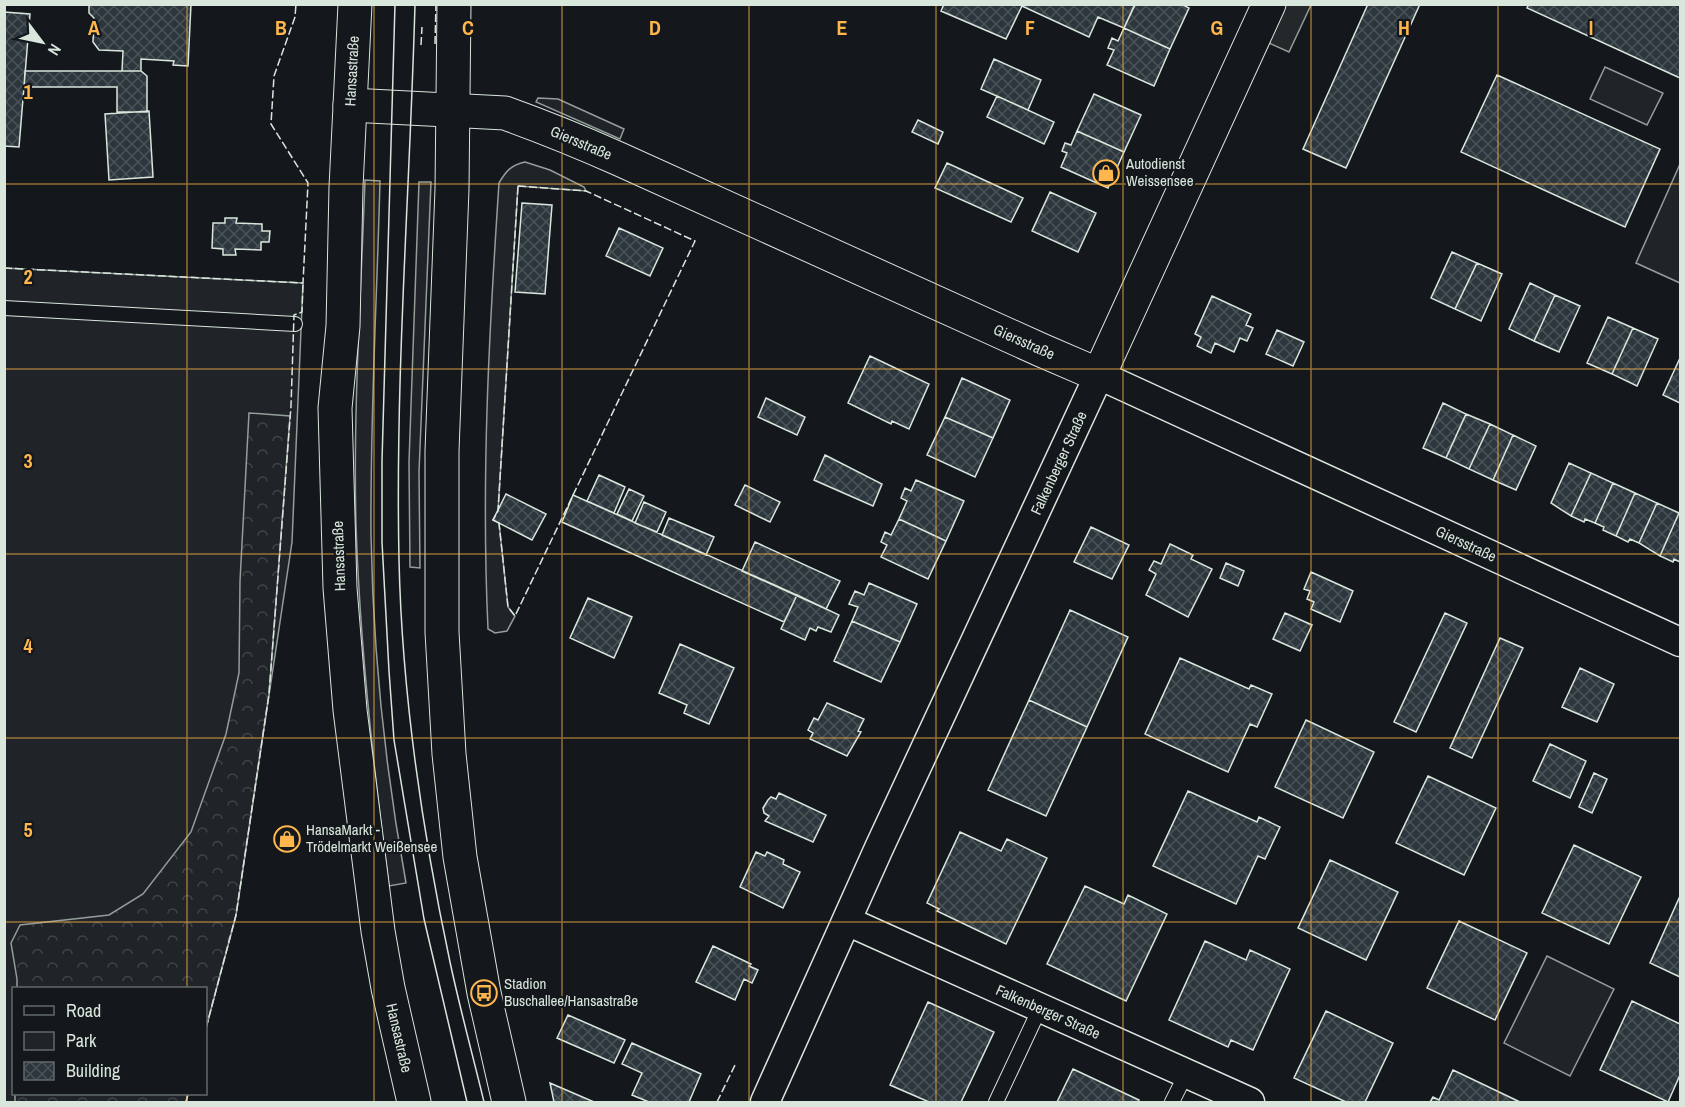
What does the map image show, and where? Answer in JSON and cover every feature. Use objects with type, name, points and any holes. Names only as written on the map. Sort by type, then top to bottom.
[{"type":"main road","name":"Hansastraße","points":[[355,4],[343,326],[335,408],[340,588],[351,722],[378,931],[388,988],[414,1102]]},
{"type":"main road","points":[[454,4],[452,199],[441,451],[441,632],[449,754],[460,857],[484,993],[509,1102]]},
{"type":"main road","name":"Falkenberger Straße","points":[[1099,375],[1269,4]]},
{"type":"main road","name":"Giersstraße","points":[[350,105],[505,113],[570,137],[1041,351],[1099,375]]},
{"type":"street","name":"Giersstraße","points":[[1099,375],[1680,642]]},
{"type":"street","name":"Falkenberger Straße","points":[[765,1102],[846,921],[1099,375]]},
{"type":"street","name":"Falkenberger Straße","points":[[846,921],[1250,1102]]},
{"type":"lane","points":[[4,308],[295,324]]},
{"type":"lane","points":[[996,1102],[1040,1008]]},
{"type":"lane","points":[[1172,1102],[1186,1074]]},
{"type":"green space","points":[[1605,67],[1663,93],[1647,125],[1590,99]]},
{"type":"green space","points":[[538,98],[558,99],[624,129],[620,139],[536,102]]},
{"type":"green space","points":[[525,162],[550,170],[584,187],[586,191],[518,186],[498,511],[493,520],[499,523],[508,607],[515,616],[507,631],[495,633],[488,629],[485,517],[489,350],[495,239],[499,183],[509,169]]},
{"type":"green space","points":[[1680,164],[1680,283],[1636,263]]},
{"type":"green space","points":[[365,180],[380,181],[371,491],[374,623],[386,753],[406,883],[389,886],[368,706],[356,525],[356,396]]},
{"type":"green space","points":[[419,182],[431,182],[419,472],[420,568],[410,567],[409,462]]},
{"type":"green space","points":[[5,268],[303,283],[292,542],[236,915],[207,1024],[207,987],[12,987],[12,1095],[188,1095],[186,1102],[5,1102]]},
{"type":"green space","points":[[249,413],[290,416],[269,694],[236,915],[207,1024],[207,987],[17,987],[11,943],[20,925],[109,915],[143,894],[191,832],[226,734],[239,673],[240,581]]},
{"type":"green space","points":[[1547,956],[1614,989],[1570,1076],[1504,1043]]},
{"type":"green space","points":[[15,1095],[188,1095],[186,1102],[15,1102]]},
{"type":"shaded area","points":[[1286,5],[1311,5],[1289,52],[1269,43]]},
{"type":"building","points":[[89,4],[191,4],[188,66],[173,65],[174,61],[141,59],[141,71],[122,71],[123,51],[99,50],[93,42],[94,18],[89,13]]},
{"type":"building","points":[[944,4],[1135,5],[1124,28],[1098,17],[1089,37],[1022,6],[1006,39],[941,11]]},
{"type":"building","points":[[1135,4],[1181,4],[1189,8],[1170,49],[1124,28]]},
{"type":"building","points":[[1368,4],[1420,4],[1346,168],[1303,149]]},
{"type":"building","points":[[1529,4],[1680,4],[1680,78],[1527,8]]},
{"type":"building","points":[[4,12],[30,14],[19,147],[4,146]]},
{"type":"building","points":[[1124,28],[1170,49],[1154,86],[1107,65],[1114,50],[1108,48],[1112,38],[1118,41]]},
{"type":"building","points":[[994,59],[1041,80],[1028,110],[981,89]]},
{"type":"building","points":[[25,71],[141,71],[147,76],[147,112],[117,112],[117,87],[24,87]]},
{"type":"building","points":[[1497,75],[1660,149],[1625,227],[1461,152]]},
{"type":"building","points":[[1094,94],[1141,115],[1124,152],[1077,131]]},
{"type":"building","points":[[997,96],[1054,122],[1044,144],[987,117]]},
{"type":"building","points":[[149,111],[153,177],[109,180],[105,114]]},
{"type":"building","points":[[918,120],[943,132],[938,144],[912,132]]},
{"type":"building","points":[[1077,131],[1124,152],[1108,188],[1061,167],[1067,153],[1062,151],[1065,143],[1071,145]]},
{"type":"building","points":[[947,163],[1023,198],[1011,222],[935,188]]},
{"type":"building","points":[[1050,192],[1096,213],[1078,252],[1032,231]]},
{"type":"building","points":[[522,203],[552,205],[545,294],[515,292]]},
{"type":"building","points":[[225,218],[237,218],[236,223],[262,224],[262,231],[270,231],[269,242],[261,242],[261,250],[235,249],[236,255],[223,255],[223,249],[212,248],[213,223],[225,223]]},
{"type":"building","points":[[619,228],[663,248],[650,276],[606,256]]},
{"type":"building","points":[[1452,252],[1477,263],[1455,309],[1431,298]]},
{"type":"building","points":[[1477,263],[1502,274],[1481,321],[1455,309]]},
{"type":"building","points":[[1530,283],[1555,295],[1534,341],[1509,329]]},
{"type":"building","points":[[1555,295],[1580,306],[1559,352],[1534,341]]},
{"type":"building","points":[[1212,296],[1251,314],[1246,325],[1253,328],[1247,341],[1240,338],[1234,352],[1215,343],[1211,353],[1197,346],[1201,337],[1195,334]]},
{"type":"building","points":[[1608,317],[1633,328],[1612,374],[1587,363]]},
{"type":"building","points":[[1633,328],[1658,339],[1637,386],[1612,374]]},
{"type":"building","points":[[1277,330],[1304,342],[1293,366],[1266,354]]},
{"type":"building","points":[[870,356],[929,384],[909,429],[892,421],[891,424],[848,403]]},
{"type":"building","points":[[1680,358],[1680,403],[1663,395]]},
{"type":"building","points":[[962,378],[1010,400],[993,438],[945,417]]},
{"type":"building","points":[[766,398],[805,417],[797,435],[758,417]]},
{"type":"building","points":[[1443,403],[1466,414],[1446,458],[1423,448]]},
{"type":"building","points":[[1466,414],[1490,424],[1469,469],[1446,458]]},
{"type":"building","points":[[945,417],[993,438],[975,477],[927,455]]},
{"type":"building","points":[[1490,424],[1513,435],[1493,480],[1469,469]]},
{"type":"building","points":[[1513,435],[1536,446],[1516,490],[1493,480]]},
{"type":"building","points":[[825,455],[882,484],[873,506],[814,480]]},
{"type":"building","points":[[1569,463],[1591,473],[1571,516],[1551,503]]},
{"type":"building","points":[[1591,473],[1613,483],[1595,523],[1585,519],[1584,522],[1571,516]]},
{"type":"building","points":[[599,475],[625,487],[614,513],[587,501]]},
{"type":"building","points":[[916,480],[964,501],[946,541],[899,519],[907,501],[901,498],[905,488],[911,491]]},
{"type":"building","points":[[1613,483],[1635,493],[1616,536],[1595,523]]},
{"type":"building","points":[[745,485],[780,502],[770,522],[735,505]]},
{"type":"building","points":[[629,489],[644,496],[632,521],[617,514]]},
{"type":"building","points":[[1635,493],[1657,503],[1639,543],[1630,539],[1628,542],[1616,536]]},
{"type":"building","points":[[506,494],[546,514],[532,540],[493,520]]},
{"type":"building","points":[[573,495],[797,595],[784,622],[562,522]]},
{"type":"building","points":[[644,502],[666,512],[657,532],[635,523]]},
{"type":"building","points":[[1657,503],[1679,513],[1660,556],[1639,543]]},
{"type":"building","points":[[1679,513],[1680,562],[1674,559],[1673,562],[1660,556]]},
{"type":"building","points":[[669,518],[714,537],[706,555],[662,535]]},
{"type":"building","points":[[899,519],[946,541],[928,579],[881,557],[887,545],[881,542],[885,532],[891,535]]},
{"type":"building","points":[[1091,527],[1129,545],[1112,579],[1074,562]]},
{"type":"building","points":[[755,542],[840,581],[826,609],[742,571]]},
{"type":"building","points":[[1170,544],[1193,555],[1191,559],[1212,569],[1188,617],[1146,595],[1156,574],[1149,570],[1154,561],[1161,564]]},
{"type":"building","points":[[1226,563],[1244,571],[1238,586],[1220,578]]},
{"type":"building","points":[[1311,572],[1353,591],[1340,622],[1311,609],[1314,602],[1307,599],[1310,591],[1304,589]]},
{"type":"building","points":[[869,583],[917,604],[900,642],[852,621],[858,607],[849,604],[855,591],[864,595]]},
{"type":"building","points":[[797,595],[839,615],[831,632],[818,627],[816,631],[810,628],[805,640],[781,629]]},
{"type":"building","points":[[588,598],[632,617],[614,658],[570,638]]},
{"type":"building","points":[[1070,610],[1128,637],[1087,727],[1029,700]]},
{"type":"building","points":[[1285,613],[1312,625],[1300,651],[1273,639]]},
{"type":"building","points":[[1445,613],[1467,623],[1416,732],[1394,722]]},
{"type":"building","points":[[852,621],[900,642],[881,682],[834,661]]},
{"type":"building","points":[[1500,638],[1523,648],[1472,758],[1450,748]]},
{"type":"building","points":[[680,644],[734,668],[709,724],[684,713],[687,705],[659,693]]},
{"type":"building","points":[[1180,658],[1249,689],[1251,685],[1272,694],[1257,727],[1250,724],[1228,772],[1145,734]]},
{"type":"building","points":[[1580,668],[1614,684],[1597,722],[1562,707]]},
{"type":"building","points":[[1029,700],[1087,727],[1046,816],[988,790]]},
{"type":"building","points":[[827,703],[864,719],[858,731],[861,732],[847,756],[810,739],[813,733],[808,730],[814,718],[818,720]]},
{"type":"building","points":[[1306,720],[1374,752],[1343,818],[1275,787]]},
{"type":"building","points":[[1550,744],[1586,761],[1570,798],[1533,781]]},
{"type":"building","points":[[1594,773],[1607,779],[1592,813],[1579,807]]},
{"type":"building","points":[[1428,776],[1496,808],[1464,875],[1396,843]]},
{"type":"building","points":[[1188,791],[1257,822],[1259,817],[1280,827],[1265,859],[1258,856],[1236,904],[1153,866]]},
{"type":"building","points":[[779,793],[826,815],[813,842],[765,821],[769,816],[764,813],[763,808],[771,797],[776,799]]},
{"type":"building","points":[[960,832],[1001,851],[1007,839],[1047,858],[1006,944],[937,911],[939,909],[927,903]]},
{"type":"building","points":[[1574,845],[1641,877],[1609,944],[1542,913]]},
{"type":"building","points":[[756,852],[765,856],[767,852],[784,860],[783,864],[800,872],[783,908],[740,887]]},
{"type":"building","points":[[1330,860],[1398,892],[1366,960],[1298,928]]},
{"type":"building","points":[[1085,886],[1124,904],[1128,895],[1167,914],[1126,1001],[1047,964]]},
{"type":"building","points":[[1680,896],[1680,977],[1650,963]]},
{"type":"building","points":[[1459,921],[1527,953],[1495,1020],[1427,988]]},
{"type":"building","points":[[1205,941],[1246,960],[1250,950],[1290,969],[1253,1050],[1231,1040],[1228,1047],[1169,1020]]},
{"type":"building","points":[[713,946],[751,964],[749,966],[758,970],[752,983],[744,979],[735,1000],[696,982]]},
{"type":"building","points":[[1632,1001],[1680,1024],[1680,1075],[1668,1102],[1600,1070]]},
{"type":"building","points":[[928,1002],[994,1032],[961,1102],[929,1102],[890,1085]]},
{"type":"building","points":[[1326,1011],[1393,1043],[1365,1102],[1346,1102],[1294,1078]]},
{"type":"building","points":[[568,1015],[625,1040],[614,1063],[557,1038]]},
{"type":"building","points":[[632,1043],[701,1074],[689,1102],[649,1102],[632,1095],[642,1073],[622,1064]]},
{"type":"building","points":[[1073,1069],[1139,1100],[1137,1102],[1057,1102]]},
{"type":"building","points":[[1453,1070],[1520,1102],[1430,1102],[1433,1097],[1439,1100]]},
{"type":"building","points":[[550,1083],[594,1102],[554,1102]]},
{"type":"tram line","points":[[395,4],[382,461],[382,542],[389,671],[394,740],[424,919],[467,1102]]},
{"type":"tram line","points":[[415,4],[399,421],[399,560],[404,661],[422,812],[440,912],[484,1102]]},
{"type":"fence","points":[[4,268],[303,283],[308,183],[271,124],[274,76],[295,17],[296,4]]},
{"type":"fence","points":[[435,44],[436,4]]},
{"type":"fence","points":[[421,45],[422,27]]},
{"type":"fence","points":[[518,186],[586,191],[695,241],[515,616],[508,607],[499,523],[493,520],[498,511],[518,186]]},
{"type":"fence","points":[[207,1024],[236,915],[269,694],[291,406],[294,315],[302,312],[303,283]]},
{"type":"fence","points":[[717,1102],[736,1063]]},
{"type":"fence","points":[[186,1102],[188,1095]]},
{"type":"place","name":"Autodienst Weissensee","points":[[1106,173]]},
{"type":"place","name":"HansaMarkt - Trödelmarkt Weißensee","points":[[287,839]]},
{"type":"place","name":"Stadion Buschallee/Hansastraße","points":[[484,993]]}]
